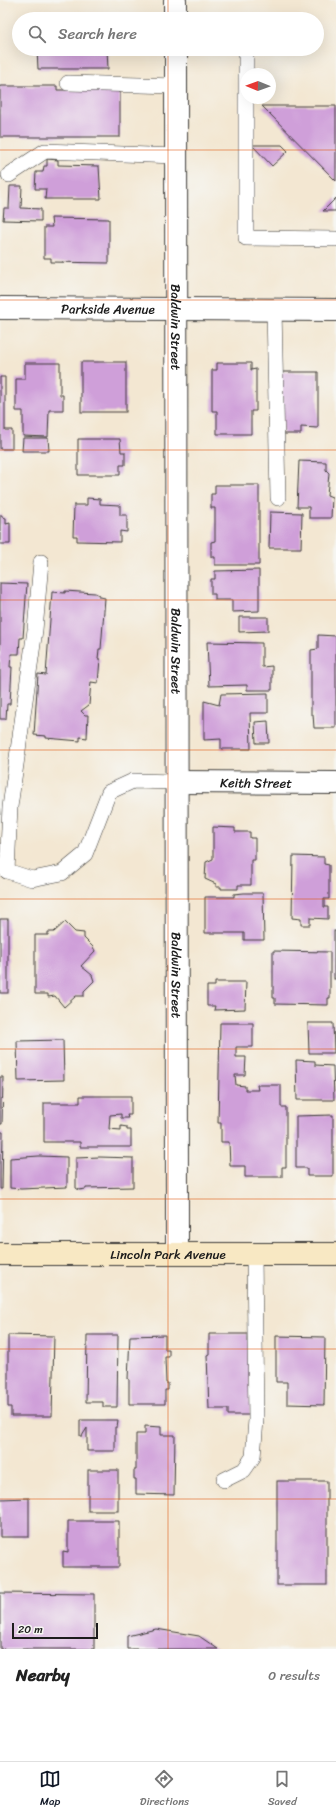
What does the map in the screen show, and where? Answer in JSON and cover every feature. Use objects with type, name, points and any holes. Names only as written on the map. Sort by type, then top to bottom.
[{"type":"street","points":[[176,0],[176,12]]},
{"type":"street","name":"Baldwin Street","points":[[176,56],[177,1254]]},
{"type":"street","name":"Parkside Avenue","points":[[0,308],[336,310]]},
{"type":"street","name":"Keith Street","points":[[176,782],[336,783]]},
{"type":"street","name":"Lincoln Park Avenue","points":[[0,1254],[336,1254]]},
{"type":"lane","points":[[246,56],[246,238],[336,239]]},
{"type":"lane","points":[[68,83],[176,86]]},
{"type":"lane","points":[[9,176],[45,151],[176,156]]},
{"type":"lane","points":[[274,309],[278,498]]},
{"type":"lane","points":[[41,562],[35,630],[3,868],[32,879],[62,873],[85,854],[109,792],[133,781],[176,782]]},
{"type":"lane","points":[[224,1480],[244,1470],[253,1457],[256,1420],[254,1254]]},
{"type":"building","points":[[37,56],[107,56],[108,69],[38,69]]},
{"type":"building","points":[[0,86],[57,86],[57,90],[120,90],[120,137],[0,137]]},
{"type":"building","points":[[262,106],[336,106],[336,181]]},
{"type":"building","points":[[252,145],[282,145],[288,151],[272,166]]},
{"type":"building","points":[[47,159],[58,160],[58,165],[99,166],[101,199],[45,199],[46,189],[35,189],[36,172],[43,172],[44,166],[47,166]]},
{"type":"building","points":[[10,186],[22,186],[21,208],[41,209],[41,221],[3,220],[4,208],[9,208]]},
{"type":"building","points":[[336,198],[336,211],[323,211]]},
{"type":"building","points":[[51,218],[109,219],[109,263],[51,262],[51,258],[44,258],[44,227],[52,227]]},
{"type":"building","points":[[81,362],[126,362],[126,412],[81,412]]},
{"type":"building","points":[[25,363],[60,363],[60,395],[63,395],[63,410],[49,410],[48,437],[23,436],[23,411],[16,411],[16,379],[25,379]]},
{"type":"building","points":[[217,363],[251,363],[251,370],[256,369],[256,411],[251,411],[251,434],[217,434],[217,411],[212,411],[212,370],[217,370]]},
{"type":"building","points":[[281,372],[318,372],[318,428],[301,427],[301,434],[283,434]]},
{"type":"building","points":[[0,377],[5,377],[5,430],[12,430],[12,449],[0,449]]},
{"type":"building","points":[[23,438],[48,438],[49,451],[22,451]]},
{"type":"building","points":[[78,439],[120,439],[121,452],[125,452],[125,465],[120,465],[120,475],[78,475]]},
{"type":"building","points":[[299,461],[326,462],[326,470],[329,473],[327,495],[332,497],[331,518],[309,518],[309,507],[297,507]]},
{"type":"building","points":[[215,485],[259,485],[259,565],[215,565],[215,557],[211,557],[211,542],[215,541],[215,508],[211,508],[211,494],[215,494]]},
{"type":"building","points":[[87,498],[100,499],[100,504],[120,505],[120,515],[127,515],[127,532],[120,531],[120,542],[77,541],[77,536],[73,536],[74,505],[87,505]]},
{"type":"building","points":[[270,512],[302,513],[301,548],[269,548]]},
{"type":"building","points":[[0,515],[6,518],[6,524],[10,523],[10,544],[0,544]]},
{"type":"building","points":[[259,570],[259,611],[232,612],[232,600],[215,600],[215,594],[211,594],[211,579],[215,579],[215,571]]},
{"type":"building","points":[[0,583],[27,584],[23,638],[20,638],[19,654],[11,654],[10,667],[12,667],[10,704],[7,704],[6,719],[0,719]]},
{"type":"building","points":[[65,591],[95,593],[99,595],[99,597],[105,598],[101,649],[99,649],[98,659],[100,659],[98,683],[91,682],[89,705],[81,711],[85,715],[88,715],[87,738],[80,737],[80,741],[46,738],[46,736],[34,735],[38,674],[46,675],[52,592],[65,593]]},
{"type":"building","points":[[239,617],[268,617],[268,631],[239,632]]},
{"type":"building","points":[[318,635],[336,636],[336,728],[314,728],[313,714],[311,714],[311,650],[318,649]]},
{"type":"building","points":[[207,642],[262,643],[262,667],[272,666],[272,690],[247,690],[247,685],[209,686]]},
{"type":"building","points":[[268,693],[268,713],[250,713],[251,749],[221,749],[221,739],[204,740],[204,701],[219,705],[221,694]]},
{"type":"building","points":[[268,721],[269,743],[256,743],[255,722]]},
{"type":"building","points":[[213,827],[235,828],[235,832],[250,832],[250,838],[255,838],[255,860],[251,860],[251,885],[238,885],[238,889],[221,889],[221,887],[216,887],[216,884],[205,879],[206,862],[213,859]]},
{"type":"building","points":[[293,856],[324,857],[324,864],[329,865],[329,899],[324,899],[324,907],[328,907],[328,919],[310,918],[310,925],[301,925],[301,919],[292,918]]},
{"type":"building","points":[[263,893],[264,940],[244,940],[244,933],[205,933],[205,897],[234,897],[234,894]]},
{"type":"building","points":[[0,919],[8,919],[8,993],[0,993]]},
{"type":"building","points":[[65,922],[75,932],[84,933],[84,938],[95,951],[81,966],[92,975],[94,981],[84,991],[84,996],[76,996],[64,1007],[55,996],[48,997],[48,994],[35,994],[35,935],[48,935],[48,932],[54,932]]},
{"type":"building","points":[[334,931],[336,931],[336,979],[334,979]]},
{"type":"building","points":[[273,951],[330,952],[330,998],[328,998],[328,1005],[275,1004],[275,998],[273,998]]},
{"type":"building","points":[[215,982],[246,982],[245,1009],[214,1010],[215,1006],[207,1006],[207,986],[215,986]]},
{"type":"building","points":[[220,1023],[253,1023],[253,1047],[236,1047],[236,1057],[246,1057],[245,1075],[235,1075],[236,1085],[245,1086],[245,1090],[258,1090],[257,1085],[281,1085],[281,1107],[286,1107],[286,1167],[282,1167],[282,1177],[245,1177],[245,1166],[230,1166],[229,1142],[221,1142],[221,1123],[218,1123]]},
{"type":"building","points":[[308,1023],[333,1023],[334,1053],[309,1053]]},
{"type":"building","points":[[63,1040],[64,1080],[18,1081],[17,1041]]},
{"type":"building","points":[[296,1060],[315,1061],[315,1065],[333,1066],[334,1100],[297,1100]]},
{"type":"building","points":[[0,1077],[3,1077],[2,1124],[0,1124]]},
{"type":"building","points":[[80,1096],[131,1096],[131,1115],[127,1115],[128,1118],[121,1118],[121,1114],[110,1115],[109,1129],[121,1130],[121,1126],[127,1127],[127,1130],[131,1130],[131,1147],[80,1147],[80,1142],[44,1142],[44,1103],[80,1103]]},
{"type":"building","points":[[333,1115],[333,1176],[307,1176],[307,1168],[296,1168],[296,1116]]},
{"type":"building","points":[[0,1132],[3,1132],[2,1189],[0,1189]]},
{"type":"building","points":[[39,1156],[67,1157],[67,1187],[10,1188],[10,1158]]},
{"type":"building","points":[[76,1158],[133,1158],[133,1187],[86,1188],[79,1190],[76,1188]]},
{"type":"building","points":[[209,1334],[250,1334],[250,1415],[228,1415],[228,1409],[209,1409],[207,1355],[209,1354]]},
{"type":"building","points":[[8,1335],[54,1336],[52,1416],[11,1416],[11,1407],[8,1407]]},
{"type":"building","points":[[87,1335],[118,1335],[117,1407],[103,1407],[103,1402],[86,1402]]},
{"type":"building","points":[[165,1335],[165,1350],[169,1350],[169,1357],[165,1357],[166,1383],[168,1383],[168,1390],[165,1390],[165,1404],[129,1404],[128,1379],[130,1336]]},
{"type":"building","points":[[276,1336],[325,1337],[324,1405],[287,1404],[287,1382],[276,1382]]},
{"type":"building","points":[[80,1420],[118,1420],[117,1427],[115,1427],[115,1451],[87,1451],[87,1428],[82,1436],[80,1436]]},
{"type":"building","points":[[145,1426],[161,1427],[161,1435],[175,1435],[174,1495],[136,1494],[136,1479],[134,1479],[134,1470],[136,1470],[136,1434],[145,1434]]},
{"type":"building","points":[[88,1470],[118,1470],[118,1511],[88,1511]]},
{"type":"building","points":[[277,1481],[327,1481],[327,1585],[277,1585]]},
{"type":"building","points":[[29,1498],[29,1537],[0,1537],[0,1499]]},
{"type":"building","points":[[68,1521],[119,1521],[119,1567],[63,1567],[63,1551],[68,1552]]},
{"type":"building","points":[[0,1593],[94,1594],[94,1649],[0,1649]]},
{"type":"building","points":[[156,1629],[199,1636],[218,1649],[127,1649],[127,1636]]}]
